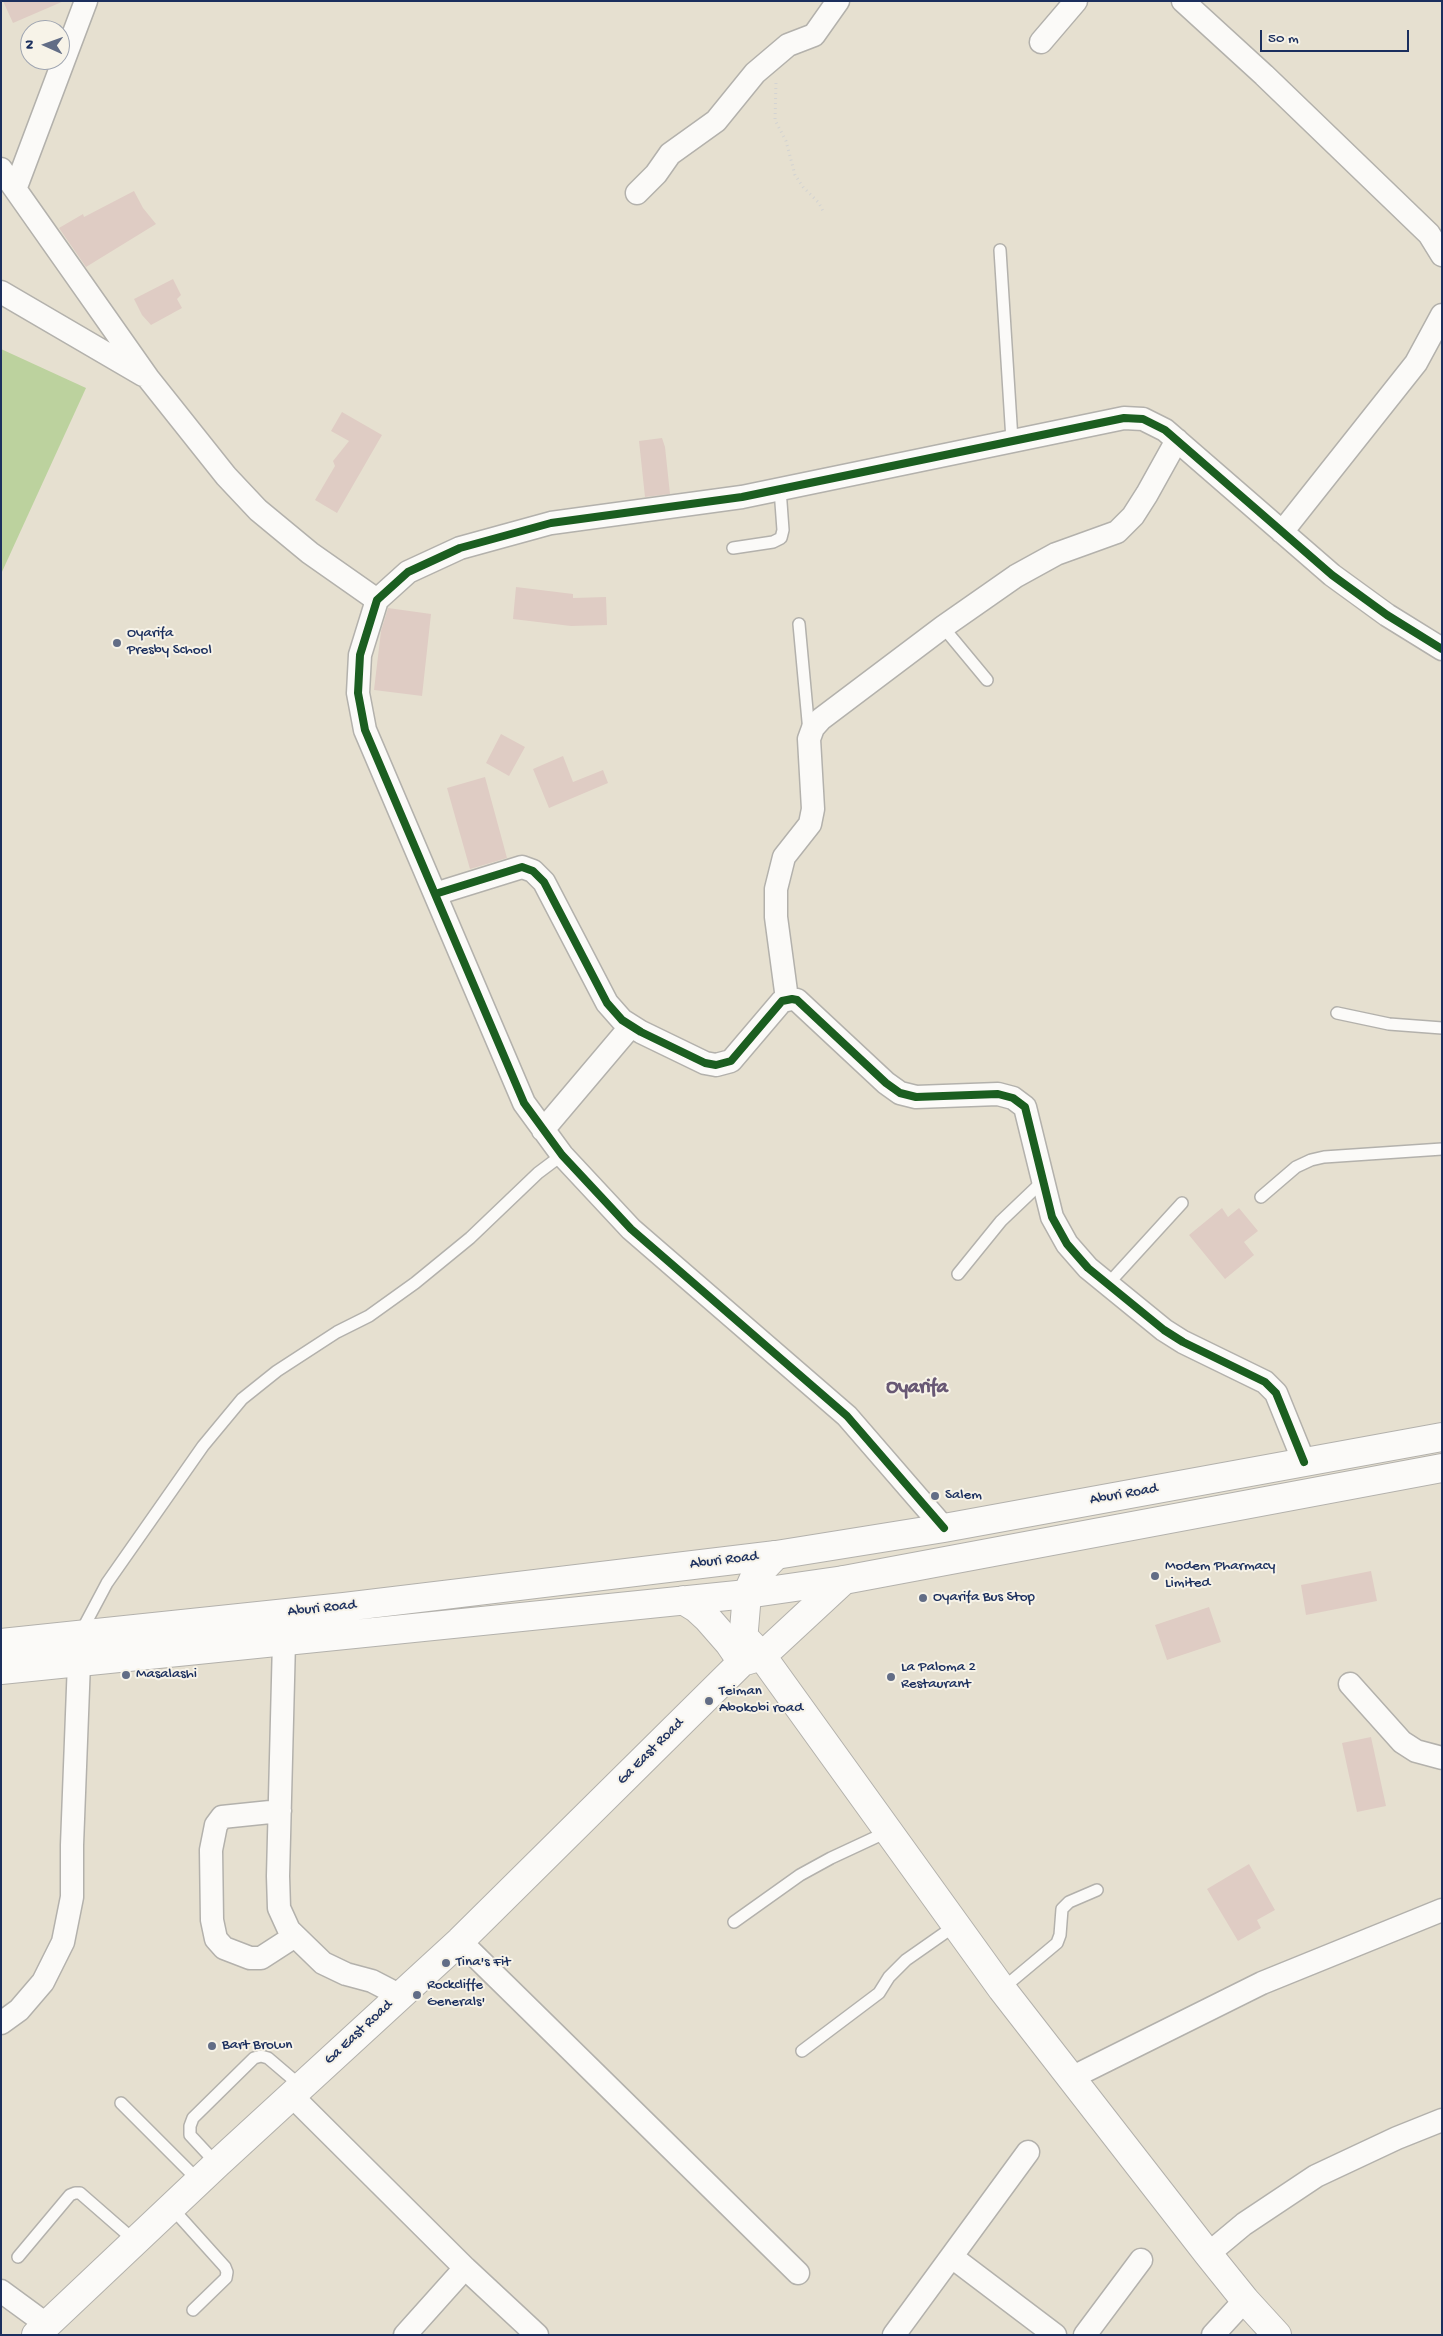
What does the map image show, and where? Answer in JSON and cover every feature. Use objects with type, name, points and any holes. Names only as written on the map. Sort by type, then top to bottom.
[{"type":"main road","name":"Aburi Road","points":[[1,1643],[344,1607],[776,1555],[944,1528],[1442,1437]]},
{"type":"main road","name":"Aburi Road","points":[[1,1670],[747,1594],[844,1580],[1442,1468]]},
{"type":"main road","points":[[752,1659],[742,1635],[747,1594],[754,1578],[776,1555]]},
{"type":"main road","name":"Ga East Road","points":[[41,2329],[399,1995],[460,1941],[752,1659],[844,1580]]},
{"type":"main road","points":[[682,1600],[696,1608],[722,1635],[752,1659],[889,1831],[1002,1989],[1071,2078],[1208,2254],[1245,2300],[1277,2335]]},
{"type":"street","points":[[16,187],[86,1]]},
{"type":"street","points":[[637,193],[656,174],[670,154],[716,121],[755,73],[788,45],[814,35],[838,1]]},
{"type":"street","points":[[1041,42],[1076,1]]},
{"type":"street","points":[[1183,1],[1435,228],[1442,255]]},
{"type":"street","points":[[1,169],[16,187],[148,378],[226,476],[258,510],[310,552],[377,600]]},
{"type":"street","points":[[1,292],[148,378]]},
{"type":"street","points":[[1282,532],[1416,363],[1442,315]]},
{"type":"street","points":[[944,1528],[847,1416],[631,1229],[562,1155],[524,1103],[365,730],[358,693],[360,655],[377,600],[408,572],[460,548],[551,523],[742,497],[1124,418],[1143,419],[1165,430],[1332,575],[1442,649]]},
{"type":"street","points":[[787,999],[776,917],[776,889],[784,857],[810,824],[813,809],[809,739],[813,728],[821,719],[943,627],[1008,581],[1056,554],[1117,532],[1138,509],[1177,440]]},
{"type":"street","points":[[434,894],[522,867],[533,871],[544,882],[607,1003],[622,1020],[705,1063],[723,1065],[731,1061],[782,1002],[787,999],[797,1000],[886,1083],[900,1093],[916,1096],[998,1094],[1013,1098],[1025,1107],[1052,1217],[1067,1244],[1088,1268],[1164,1330],[1183,1342],[1266,1382],[1276,1393],[1304,1462]]},
{"type":"street","points":[[542,1130],[632,1026]]},
{"type":"street","points":[[284,1641],[279,1908],[289,1930],[323,1963],[346,1974],[372,1981],[399,1995]]},
{"type":"street","points":[[1,2023],[19,2010],[43,1982],[63,1942],[72,1897],[72,1846],[79,1662]]},
{"type":"street","points":[[1350,1684],[1402,1742],[1416,1751],[1442,1758]]},
{"type":"street","points":[[280,1811],[222,1817],[216,1825],[211,1858],[212,1920],[216,1939],[224,1948],[250,1958],[261,1958],[295,1936]]},
{"type":"street","points":[[1071,2078],[1262,1983],[1442,1910]]},
{"type":"street","points":[[460,1941],[798,2273]]},
{"type":"street","points":[[297,2091],[465,2268],[538,2335]]},
{"type":"street","points":[[1208,2254],[1244,2224],[1316,2176],[1442,2120]]},
{"type":"street","points":[[894,2335],[1028,2152]]},
{"type":"street","points":[[952,2257],[1055,2335]]},
{"type":"street","points":[[1085,2335],[1141,2260]]},
{"type":"street","points":[[405,2335],[465,2268]]},
{"type":"street","points":[[1,2291],[41,2329]]},
{"type":"street","points":[[1213,2335],[1245,2300]]},
{"type":"lane","points":[[1000,250],[1012,440]]},
{"type":"lane","points":[[733,548],[774,542],[781,538],[783,530],[780,489]]},
{"type":"lane","points":[[799,624],[809,739]]},
{"type":"lane","points":[[943,627],[987,680]]},
{"type":"lane","points":[[1337,1013],[1389,1024],[1442,1028]]},
{"type":"lane","points":[[1261,1197],[1296,1167],[1311,1160],[1324,1157],[1442,1149]]},
{"type":"lane","points":[[80,1635],[107,1584],[204,1446],[242,1399],[277,1371],[337,1332],[369,1316],[415,1283],[477,1232],[538,1173],[562,1155]]},
{"type":"lane","points":[[958,1274],[1001,1220],[1043,1181]]},
{"type":"lane","points":[[1108,1284],[1182,1203]]},
{"type":"lane","points":[[734,1922],[800,1875],[831,1858],[889,1831]]},
{"type":"lane","points":[[1002,1989],[1056,1943],[1060,1935],[1062,1909],[1070,1902],[1097,1890]]},
{"type":"lane","points":[[802,2051],[879,1993],[889,1977],[906,1960],[956,1925]]},
{"type":"lane","points":[[208,2172],[190,2135],[190,2126],[193,2118],[254,2058],[260,2056],[268,2058],[297,2091]]},
{"type":"lane","points":[[121,2104],[208,2172]]},
{"type":"lane","points":[[18,2256],[70,2195],[75,2193],[80,2193],[135,2240]]},
{"type":"lane","points":[[171,2207],[225,2267],[227,2272],[226,2278],[193,2310]]},
{"type":"path","points":[[775,56],[777,94],[775,120],[786,141],[795,175],[824,213]]},
{"type":"green space","points":[[1,349],[86,388],[1,574]]},
{"type":"building","points":[[3,1],[64,1],[13,23]]},
{"type":"building","points":[[134,191],[143,208],[156,224],[86,267],[59,228],[83,214],[84,217]]},
{"type":"building","points":[[173,279],[181,295],[177,299],[182,308],[151,325],[142,315],[134,299]]},
{"type":"building","points":[[342,412],[382,435],[337,513],[315,500],[335,466],[333,461],[349,441],[331,431]]},
{"type":"building","points":[[662,438],[665,447],[670,494],[645,497],[639,441]]},
{"type":"building","points":[[516,587],[573,594],[573,598],[606,597],[607,625],[571,626],[513,619]]},
{"type":"building","points":[[388,608],[431,614],[422,696],[374,690],[381,631]]},
{"type":"building","points":[[501,734],[525,747],[509,776],[486,763]]},
{"type":"building","points":[[563,756],[573,782],[603,770],[608,783],[549,808],[533,769]]},
{"type":"building","points":[[485,777],[507,858],[470,869],[447,788]]},
{"type":"building","points":[[1222,1208],[1228,1217],[1239,1208],[1258,1231],[1244,1242],[1254,1255],[1225,1279],[1189,1235]]},
{"type":"building","points":[[1371,1571],[1377,1601],[1306,1615],[1301,1585]]},
{"type":"building","points":[[1209,1607],[1221,1642],[1167,1660],[1155,1625]]},
{"type":"building","points":[[1371,1737],[1386,1806],[1357,1812],[1342,1743]]},
{"type":"building","points":[[1249,1864],[1275,1910],[1257,1920],[1261,1928],[1238,1941],[1207,1889]]},
{"type":"cycle path","points":[[944,1528],[847,1416],[631,1229],[562,1155],[524,1103],[365,730],[358,693],[360,655],[377,600],[408,572],[460,548],[551,523],[742,497],[1124,418],[1143,419],[1165,430],[1332,575],[1387,615],[1442,649]]},
{"type":"cycle path","points":[[435,894],[522,867],[533,871],[544,882],[607,1003],[622,1020],[641,1032],[705,1063],[716,1065],[731,1061],[782,1001],[792,999],[797,1000],[886,1083],[900,1093],[916,1097],[998,1094],[1013,1098],[1025,1107],[1052,1217],[1067,1244],[1088,1268],[1164,1330],[1183,1342],[1265,1382],[1276,1393],[1304,1462]]},
{"type":"place","name":"Oyarifa Presby School","points":[[117,643]]},
{"type":"place","name":"Salem","points":[[935,1496]]},
{"type":"place","name":"Modem Pharmacy Limited","points":[[1155,1576]]},
{"type":"place","name":"Oyarifa Bus Stop","points":[[923,1598]]},
{"type":"place","name":"Masalashi","points":[[126,1675]]},
{"type":"place","name":"La Paloma 2 Restaurant","points":[[891,1677]]},
{"type":"place","name":"Teiman Abokobi road","points":[[709,1701]]},
{"type":"place","name":"Tina's Fit","points":[[446,1963]]},
{"type":"place","name":"Rockcliffe Generals'","points":[[417,1995]]},
{"type":"place","name":"Bart Brown","points":[[212,2046]]},
{"type":"district","name":"Oyarifa","points":[[917,1389]]}]
